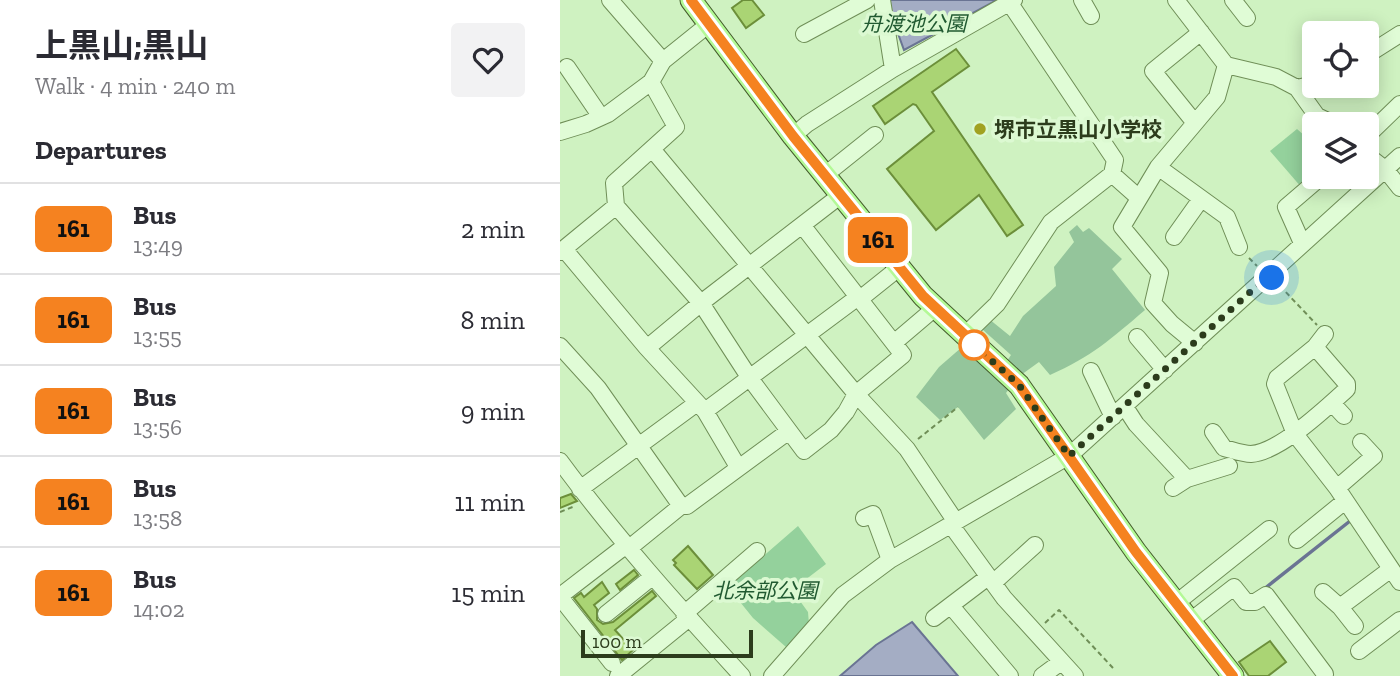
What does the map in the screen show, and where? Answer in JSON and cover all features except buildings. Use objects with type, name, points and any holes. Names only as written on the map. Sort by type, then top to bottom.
[{"type":"main road","points":[[693,1],[793,136],[935,309],[1019,385],[1175,604],[1233,676]]},
{"type":"street","points":[[611,0],[663,61]]},
{"type":"street","points":[[804,34],[867,0]]},
{"type":"street","points":[[881,0],[893,68]]},
{"type":"street","points":[[1082,0],[1091,16]]},
{"type":"street","points":[[1176,0],[1226,65],[1276,77],[1297,88],[1314,112]]},
{"type":"street","points":[[1233,0],[1247,19]]},
{"type":"street","points":[[793,136],[893,68],[1011,1],[1115,160],[1112,174],[1051,222],[997,304],[964,336]]},
{"type":"street","points":[[560,132],[601,117],[651,82],[663,61],[709,24]]},
{"type":"street","points":[[1195,123],[1153,71],[1201,32]]},
{"type":"street","points":[[1379,47],[1400,34]]},
{"type":"street","points":[[1195,343],[1172,324],[1153,303],[1160,273],[1122,227],[1158,167],[1217,97],[1226,65]]},
{"type":"street","points":[[567,67],[601,117]]},
{"type":"street","points":[[651,82],[676,127],[614,183],[616,206],[701,303],[749,377],[804,451],[831,430],[856,394],[902,355],[895,342],[802,225]]},
{"type":"street","points":[[1297,88],[1302,87]]},
{"type":"street","points":[[1379,124],[1400,104]]},
{"type":"street","points":[[825,175],[856,145],[875,135]]},
{"type":"street","points":[[652,149],[856,394],[908,451],[990,580],[1033,632],[1075,676]]},
{"type":"street","points":[[772,676],[843,595],[890,560],[1069,456],[1400,156]]},
{"type":"street","points":[[1379,164],[1400,188]]},
{"type":"street","points":[[1158,167],[1227,217],[1239,247]]},
{"type":"street","points":[[1112,174],[1139,198]]},
{"type":"street","points":[[1302,243],[1286,207],[1307,189]]},
{"type":"street","points":[[647,348],[841,195]]},
{"type":"street","points":[[1174,237],[1201,198]]},
{"type":"street","points":[[616,206],[562,250],[701,407],[738,467]]},
{"type":"street","points":[[585,495],[639,447],[749,377],[853,300],[860,299],[900,267]]},
{"type":"street","points":[[895,342],[935,309]]},
{"type":"street","points":[[1137,337],[1165,370]]},
{"type":"street","points":[[1213,432],[1224,448],[1250,454],[1265,450],[1295,434],[1332,403],[1347,388],[1347,384],[1320,340],[1277,378],[1275,384],[1295,434],[1341,494],[1395,576],[1340,607]]},
{"type":"street","points":[[560,346],[598,388],[681,506]]},
{"type":"street","points":[[1091,371],[1119,412],[1136,424],[1180,484],[1229,466]]},
{"type":"street","points":[[1332,403],[1344,416]]},
{"type":"street","points":[[757,551],[686,617],[615,669],[560,596],[681,506],[688,506],[789,431]]},
{"type":"street","points":[[1297,540],[1374,456],[1361,442]]},
{"type":"street","points":[[560,461],[626,547],[732,673]]},
{"type":"street","points":[[864,519],[873,514],[890,560]]},
{"type":"street","points":[[1175,604],[1269,529]]},
{"type":"street","points":[[934,618],[1035,545]]},
{"type":"street","points":[[606,614],[652,577]]},
{"type":"street","points":[[1189,622],[1234,587],[1246,601],[1255,602],[1266,595],[1325,674]]},
{"type":"street","points":[[1323,592],[1355,626]]},
{"type":"street","points":[[951,606],[1010,676]]},
{"type":"street","points":[[1359,651],[1400,620]]},
{"type":"street","points":[[1042,676],[1061,662]]},
{"type":"path","points":[[1239,247],[1292,296],[1320,340]]},
{"type":"path","points":[[908,451],[924,432],[958,407]]},
{"type":"path","points":[[560,512],[585,495]]},
{"type":"path","points":[[1033,632],[1059,610],[1112,668]]},
{"type":"green space","points":[[1297,129],[1302,133],[1302,188],[1270,151]]},
{"type":"green space","points":[[1077,225],[1083,232],[1089,228],[1122,259],[1112,269],[1145,310],[1100,347],[1064,368],[1050,375],[1039,362],[1021,375],[1007,361],[1011,355],[982,329],[989,319],[1010,336],[1023,316],[1056,286],[1054,267],[1074,242],[1069,232]]},
{"type":"green space","points":[[962,347],[1009,389],[1006,393],[1016,409],[984,440],[958,407],[940,420],[916,397],[939,367]]},
{"type":"green space","name":"北余部公園","points":[[798,526],[826,564],[792,590],[808,612],[809,624],[786,647],[753,618],[728,587]]},
{"type":"water","name":"舟渡池公園","points":[[888,0],[997,0],[904,50]]},
{"type":"water","points":[[912,622],[958,676],[840,676],[876,645]]},
{"type":"waterway","points":[[1264,589],[1350,521]]},
{"type":"bus line","name":"161","points":[[691,0],[793,136],[923,296],[1019,385],[1136,552],[1233,676]]},
{"type":"place","name":"堺市立黒山小学校","points":[[980,129]]},
{"type":"route","points":[[974,345],[1019,385],[1069,456],[1268,276],[1272,278]]}]
